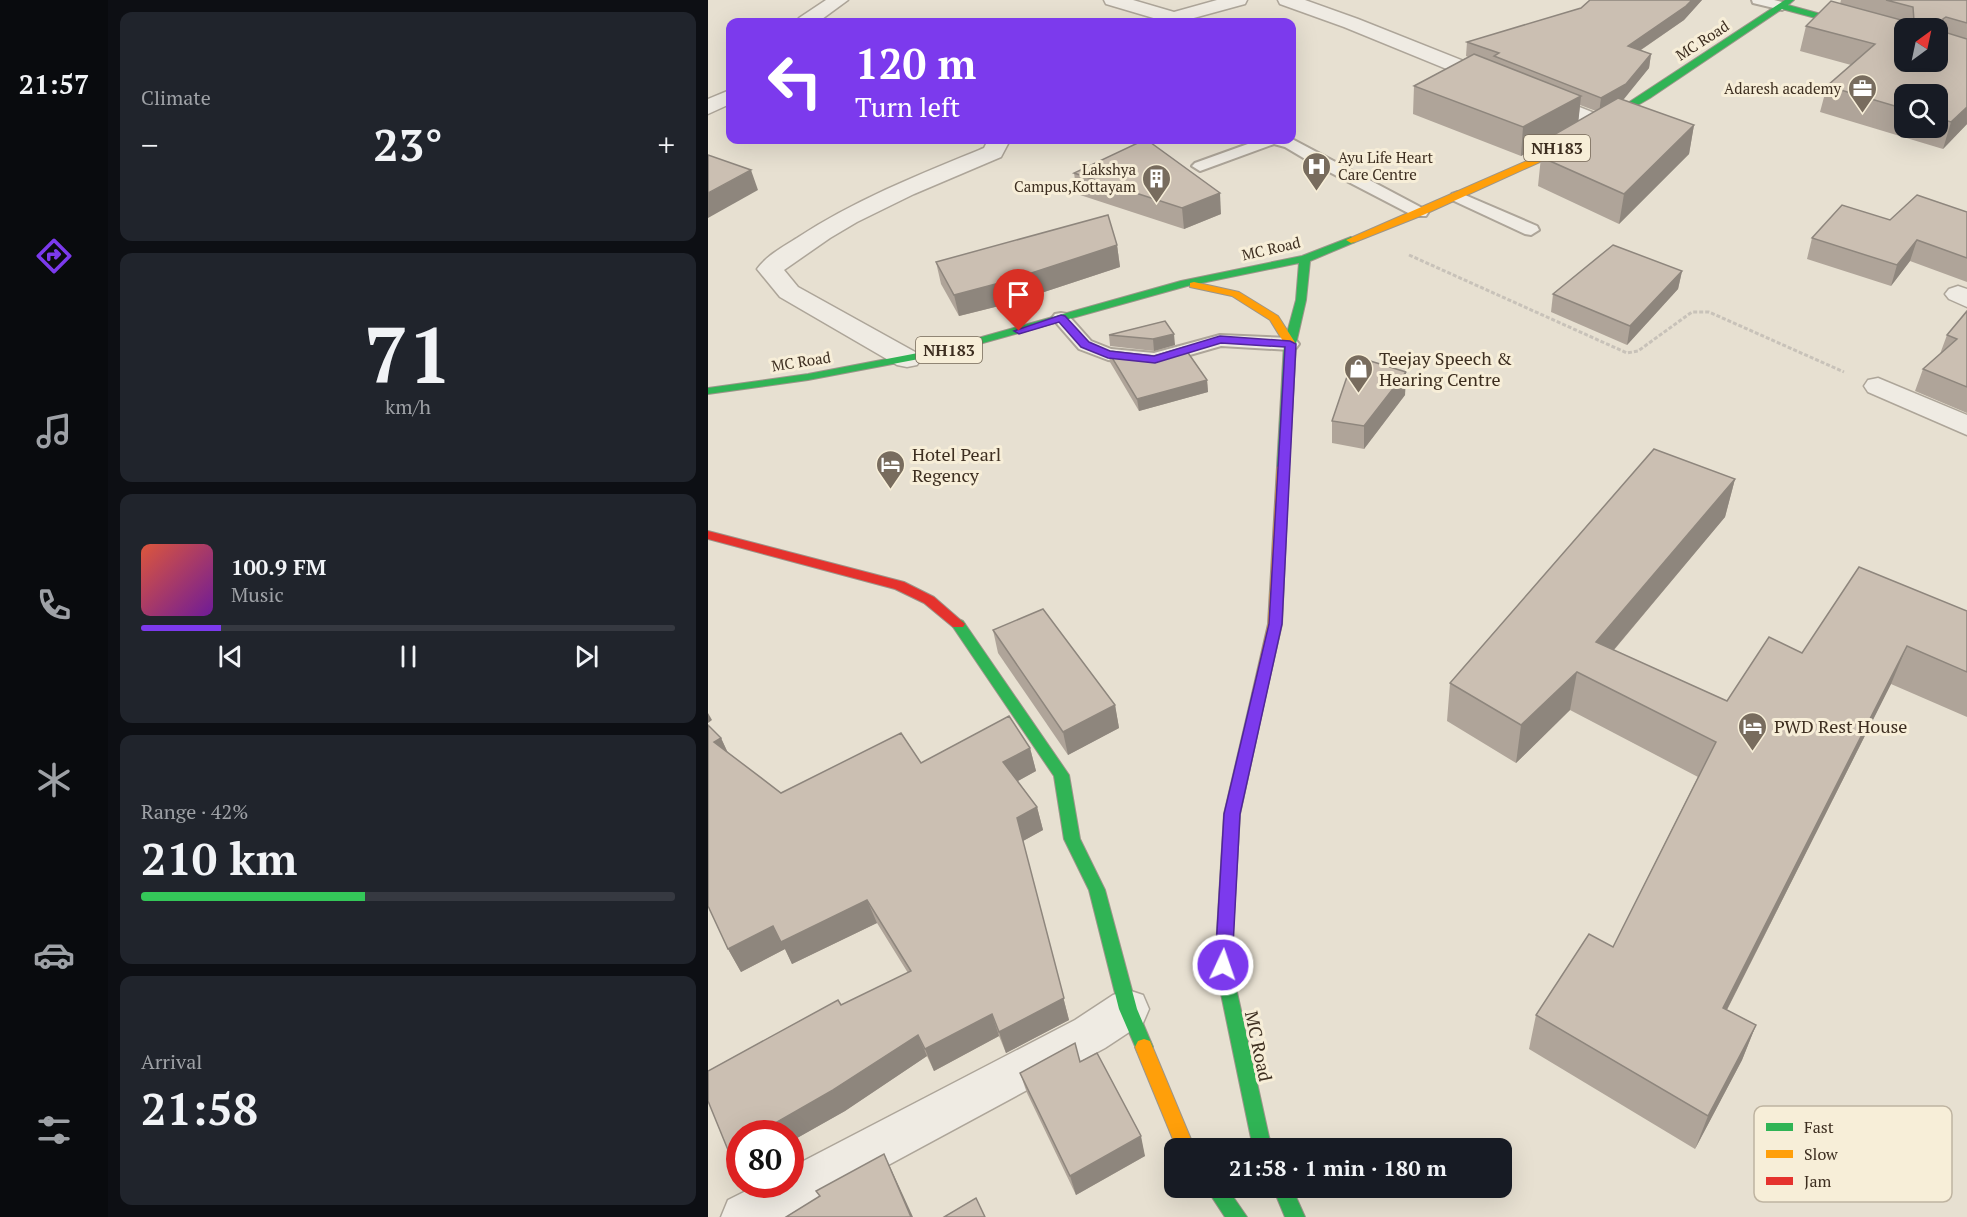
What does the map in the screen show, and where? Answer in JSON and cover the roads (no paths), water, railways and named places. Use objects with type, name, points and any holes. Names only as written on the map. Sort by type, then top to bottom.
[{"type":"main road","points":[[1786,3],[1894,37]]},
{"type":"main road","name":"MC Road","points":[[708,391],[808,377],[940,352],[1185,283],[1305,259],[1458,197],[1539,159],[1647,96],[1786,3]]},
{"type":"main road","name":"MC Road","points":[[1260,1138],[1223,965],[1232,814],[1275,624],[1290,344],[1301,300],[1305,259]]},
{"type":"main road","name":"NH183","points":[[1185,283],[1235,294],[1274,318],[1290,344]]},
{"type":"main road","points":[[708,535],[899,585],[929,600],[956,621],[1060,775],[1072,839],[1097,890],[1128,1009],[1181,1138]]},
{"type":"main road","points":[[1223,1198],[1237,1217]]},
{"type":"main road","points":[[1286,1198],[1295,1217]]},
{"type":"street","points":[[812,18],[839,0]]},
{"type":"street","points":[[1113,0],[1164,18]]},
{"type":"street","points":[[1177,18],[1238,0]]},
{"type":"street","points":[[1287,0],[1292,0],[1599,123]]},
{"type":"street","points":[[708,108],[726,98]]},
{"type":"street","points":[[907,359],[789,292],[770,269],[793,250],[845,218],[993,152],[997,144]]},
{"type":"street","points":[[1878,386],[1967,426]]},
{"type":"street","points":[[745,1217],[1090,1034],[1128,1009]]},
{"type":"lane","points":[[1758,0],[1786,3]]},
{"type":"lane","points":[[1200,166],[1262,144]]},
{"type":"lane","points":[[1292,144],[1317,160],[1420,213]]},
{"type":"lane","points":[[1458,197],[1531,230]]},
{"type":"lane","points":[[1061,318],[1085,345],[1120,356],[1155,359],[1220,339],[1290,344]]},
{"type":"place","name":"Adaresh academy","points":[[1862,114]]},
{"type":"place","name":"Ayu Life Heart Care Centre","points":[[1317,192]]},
{"type":"place","name":"Lakshya Campus,Kottayam","points":[[1157,204]]},
{"type":"place","name":"Teejay Speech & Hearing Centre","points":[[1358,394]]},
{"type":"place","name":"Hotel Pearl Regency","points":[[891,490]]},
{"type":"place","name":"PWD Rest House","points":[[1753,752]]}]
